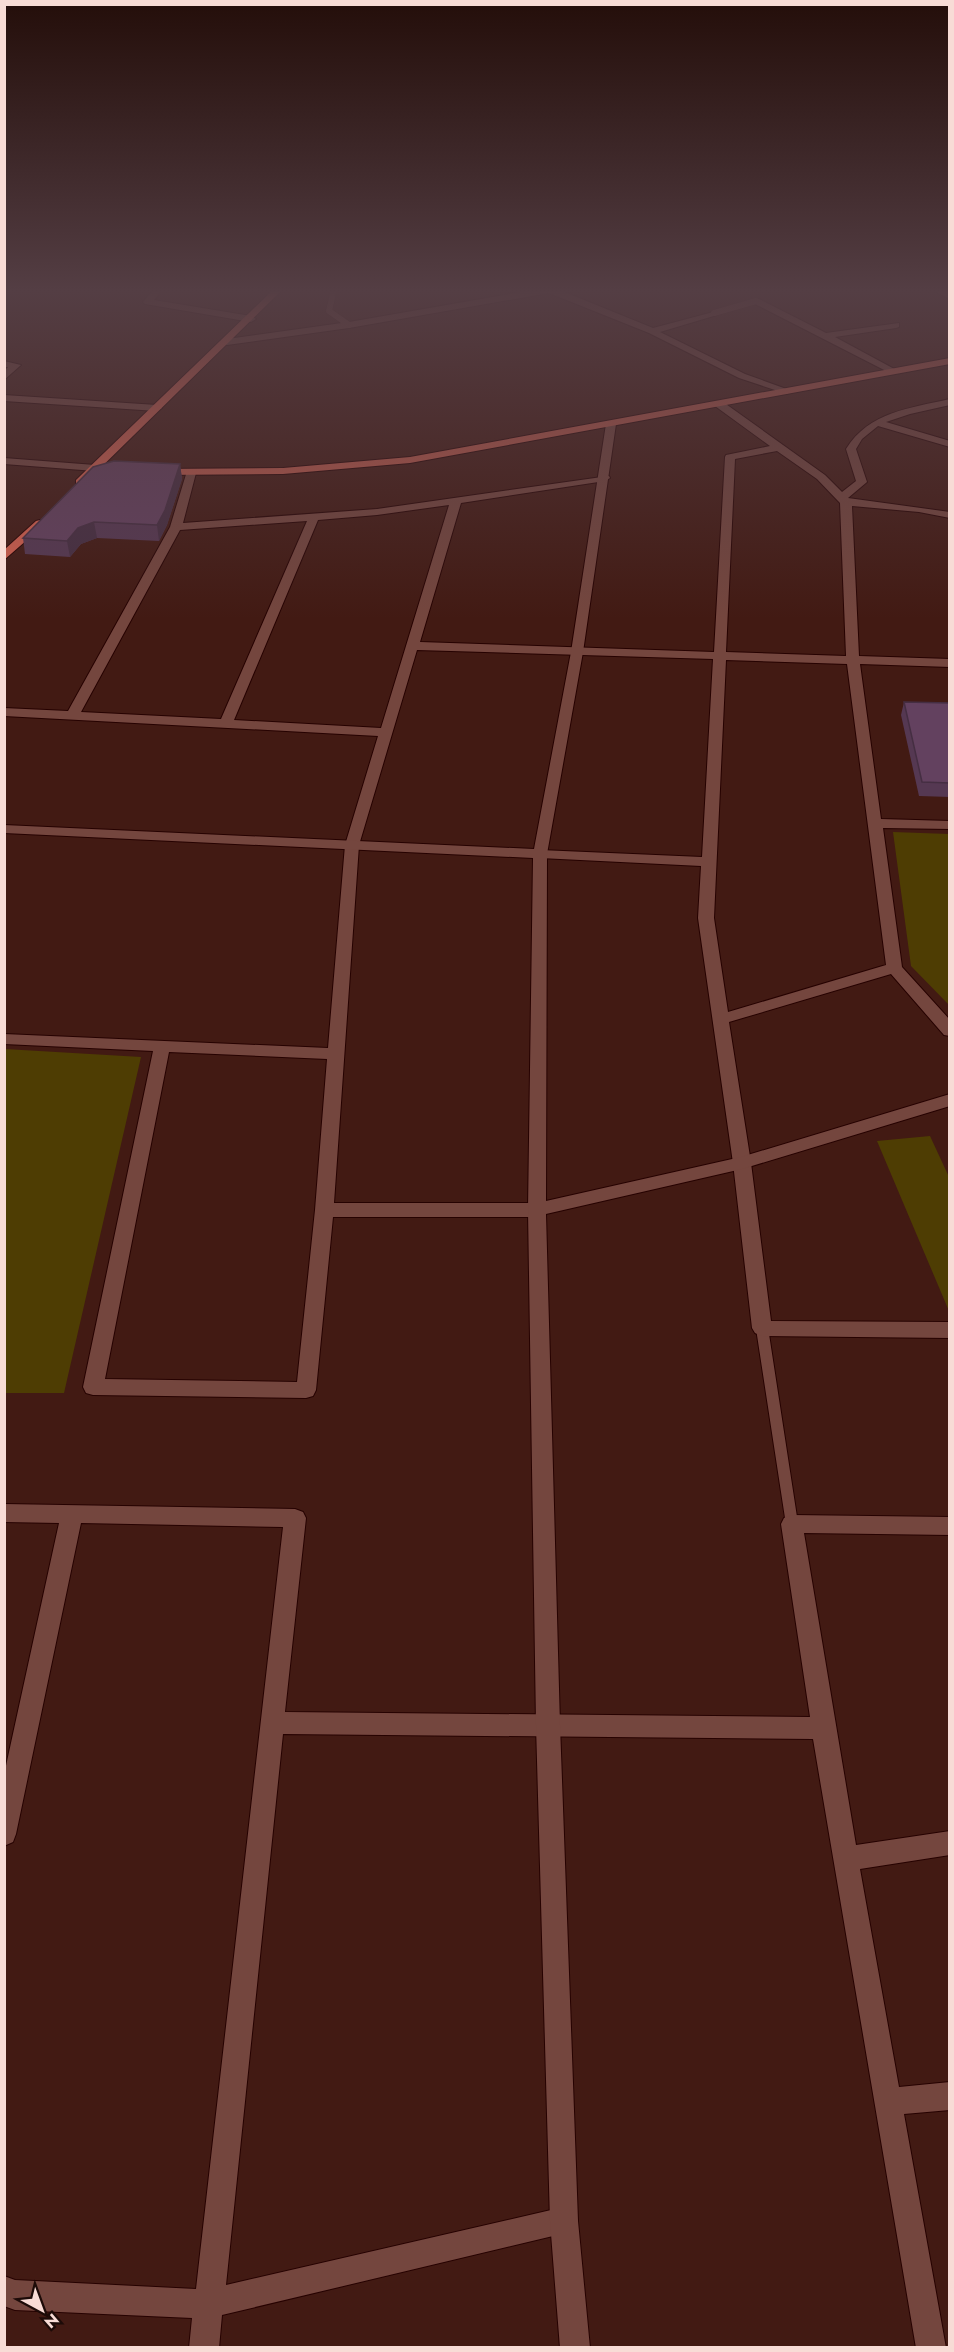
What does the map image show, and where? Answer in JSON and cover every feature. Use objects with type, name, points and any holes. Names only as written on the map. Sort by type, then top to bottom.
[{"type":"highway","points":[[70,493],[101,469],[167,399]]},
{"type":"highway","points":[[4,557],[45,517]]},
{"type":"main road","points":[[149,472],[224,474],[369,464],[433,456],[747,399]]},
{"type":"street","points":[[16,399],[157,408]]},
{"type":"street","points":[[950,402],[891,417],[867,428],[856,438],[851,449],[862,482],[844,500],[853,660],[894,968],[950,1031]]},
{"type":"street","points":[[720,404],[821,477],[844,500],[920,509],[950,516]]},
{"type":"street","points":[[877,423],[950,444]]},
{"type":"street","points":[[575,2348],[564,2221],[548,1725],[537,1210],[540,854],[577,652],[605,478],[611,424]]},
{"type":"street","points":[[779,447],[730,457],[706,918],[742,1163],[762,1328],[950,1330]]},
{"type":"street","points":[[4,461],[101,469]]},
{"type":"street","points":[[72,717],[176,527],[191,473]]},
{"type":"street","points":[[176,527],[313,519],[377,512],[605,478]]},
{"type":"street","points":[[162,1046],[93,1387],[306,1390],[324,1210],[352,845],[456,501]]},
{"type":"street","points":[[226,724],[313,519]]},
{"type":"street","points":[[411,646],[950,663]]},
{"type":"street","points":[[4,712],[385,732]]},
{"type":"street","points":[[874,822],[950,825]]},
{"type":"street","points":[[4,830],[708,862]]},
{"type":"street","points":[[721,1018],[894,968]]},
{"type":"street","points":[[4,1039],[336,1054]]},
{"type":"street","points":[[324,1210],[537,1210],[742,1163],[950,1100]]},
{"type":"street","points":[[4,1513],[295,1518],[274,1723],[207,2304],[204,2348]]},
{"type":"street","points":[[4,1834],[72,1514]]},
{"type":"street","points":[[931,2348],[823,1728],[792,1524],[950,1526]]},
{"type":"street","points":[[274,1723],[823,1728]]},
{"type":"street","points":[[846,1859],[950,1843]]},
{"type":"street","points":[[888,2102],[950,2096]]},
{"type":"street","points":[[4,2292],[15,2295],[207,2304],[564,2221]]},
{"type":"lane","points":[[762,1328],[792,1524]]},
{"type":"shaded area","points":[[893,832],[949,834],[949,1005],[911,966]]},
{"type":"shaded area","points":[[5,1049],[141,1057],[64,1393],[5,1393]]},
{"type":"shaded area","points":[[930,1136],[949,1177],[949,1311],[877,1141]]},
{"type":"building","points":[[114,461],[180,464],[165,510],[157,525],[94,522],[78,528],[67,541],[23,538],[93,467]]},
{"type":"building","points":[[904,702],[950,703],[950,783],[922,782]]}]
